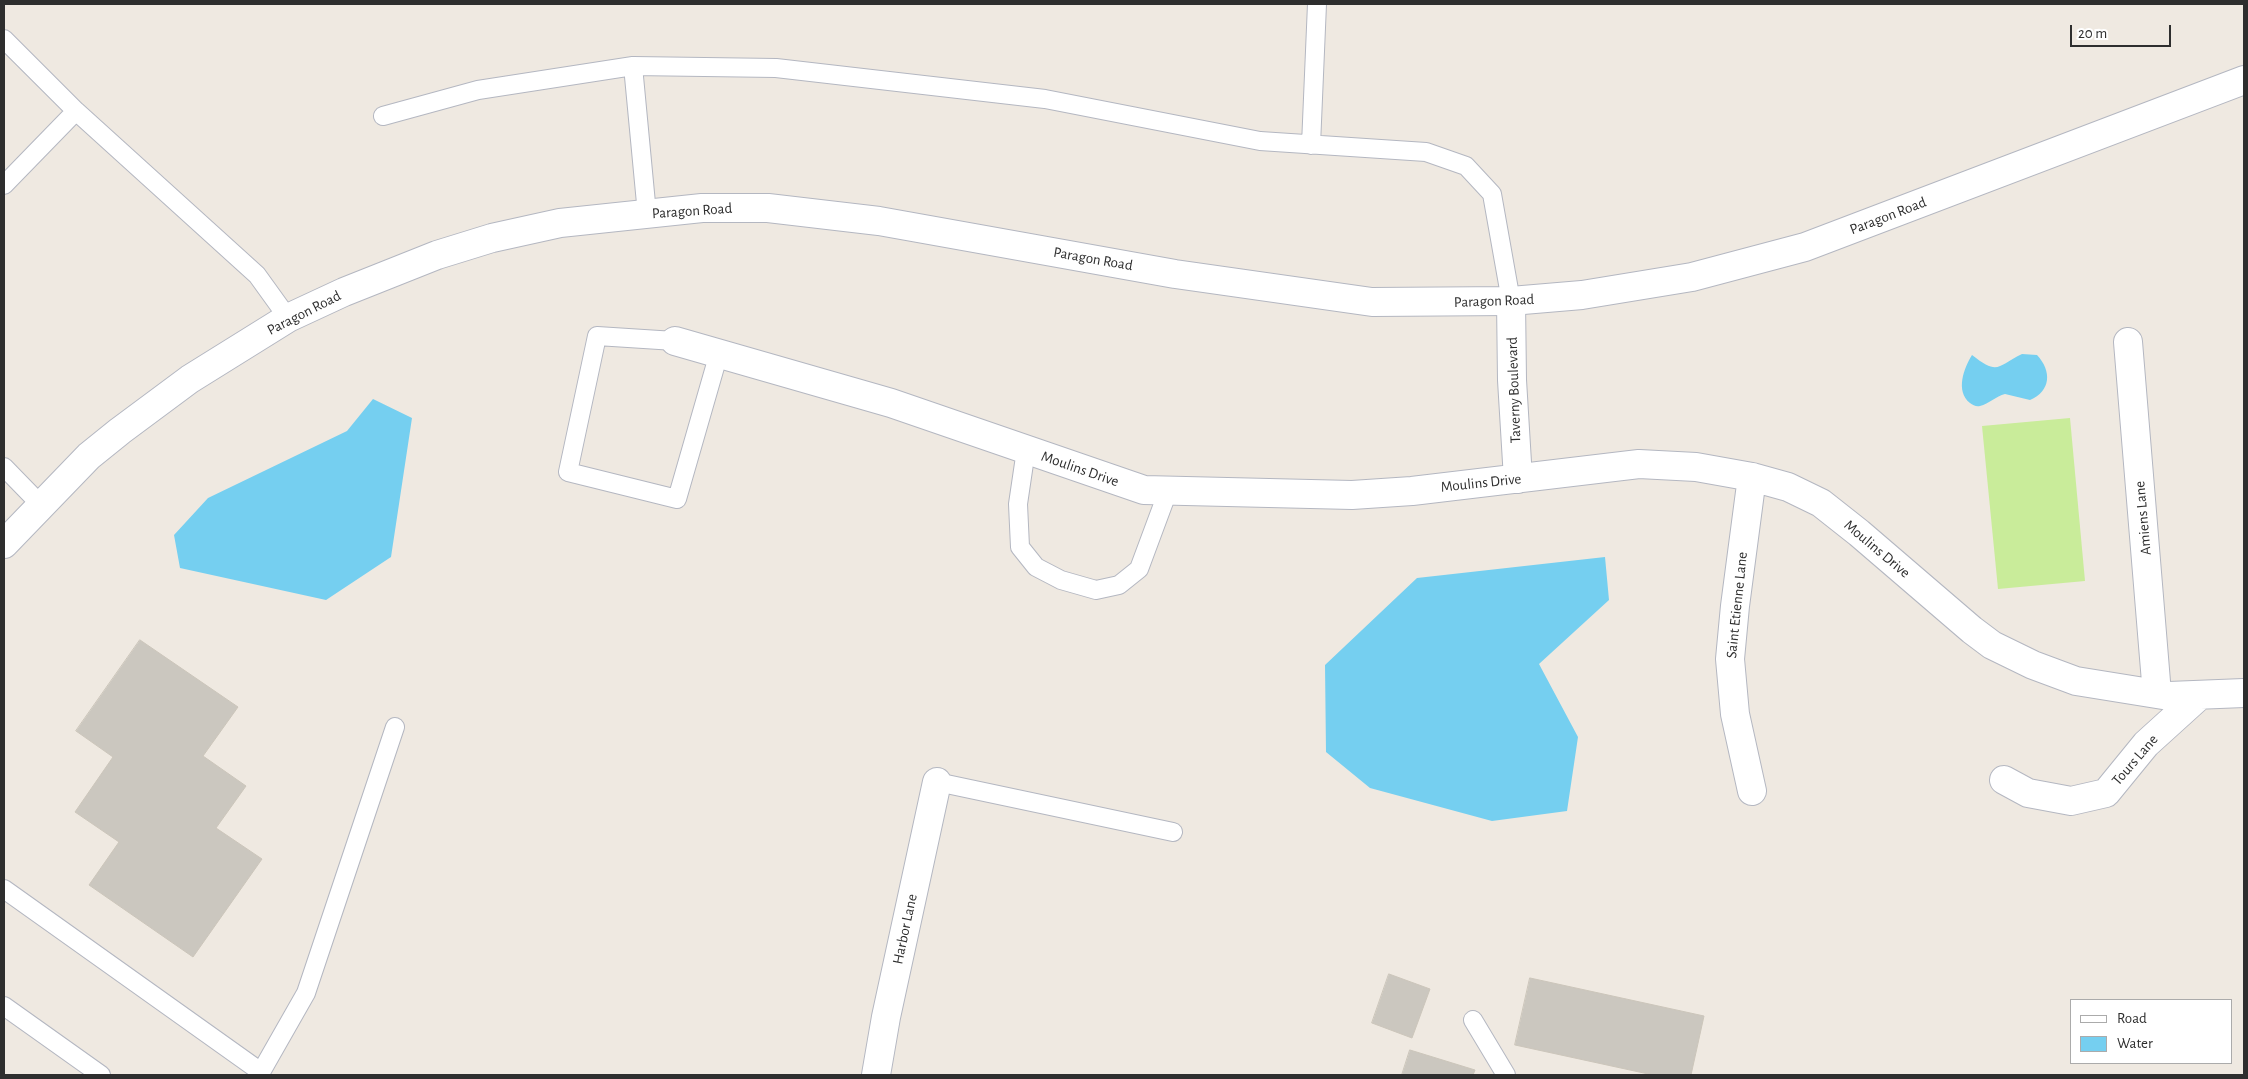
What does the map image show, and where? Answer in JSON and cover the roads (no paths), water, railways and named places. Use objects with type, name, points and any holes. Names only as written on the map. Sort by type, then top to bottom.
[{"type":"street","name":"Paragon Road","points":[[4,544],[89,456],[120,430],[190,378],[288,318],[344,292],[437,255],[492,238],[560,223],[702,208],[768,208],[879,220],[1175,274],[1372,302],[1511,302],[1582,295],[1692,278],[1805,248],[2244,80]]},
{"type":"street","name":"Taverny Boulevard","points":[[1511,302],[1512,380],[1518,479]]},
{"type":"street","name":"Moulins Drive","points":[[675,341],[891,403],[1144,490],[1352,495],[1518,479],[1639,464],[1696,467],[1752,477],[1788,488],[1821,503],[1972,630],[1992,645],[2033,665],[2076,681],[2157,694],[2199,696],[2244,693]]},
{"type":"street","name":"Amiens Lane","points":[[2128,342],[2157,694]]},
{"type":"street","name":"Saint Etienne Lane","points":[[1752,477],[1734,606],[1730,658],[1735,714],[1752,791]]},
{"type":"street","name":"Tours Lane","points":[[2004,780],[2028,793],[2070,801],[2106,793],[2146,744],[2199,696]]},
{"type":"street","name":"Harbor Lane","points":[[876,1075],[888,1007],[937,782]]},
{"type":"lane","points":[[1311,145],[1317,4]]},
{"type":"lane","points":[[4,39],[76,111],[257,276],[288,318]]},
{"type":"lane","points":[[633,66],[647,214]]},
{"type":"lane","points":[[383,116],[478,90],[633,66],[776,68],[1023,96],[1260,141],[1426,152],[1466,166],[1492,194],[1511,302]]},
{"type":"lane","points":[[4,185],[76,111]]},
{"type":"lane","points":[[675,341],[597,336],[568,472],[676,499],[719,353]]},
{"type":"lane","points":[[1026,450],[1018,504],[1020,546],[1036,567],[1061,580],[1096,590],[1119,586],[1139,569],[1168,491]]},
{"type":"lane","points":[[4,466],[41,506]]},
{"type":"lane","points":[[4,889],[260,1074],[306,993],[395,727]]},
{"type":"lane","points":[[937,782],[1173,832]]},
{"type":"lane","points":[[4,1006],[101,1075]]},
{"type":"lane","points":[[1474,1020],[1506,1075]]},
{"type":"water","points":[[2022,354],[2037,355],[2045,368],[2047,380],[2042,391],[2037,396],[2030,400],[2005,394],[1979,406],[1971,404],[1965,398],[1962,379],[1972,355],[1988,365],[1998,367]]},
{"type":"water","points":[[373,399],[412,418],[391,557],[326,600],[180,568],[174,535],[208,498],[347,431]]},
{"type":"water","points":[[1605,557],[1609,600],[1539,664],[1578,737],[1567,811],[1492,821],[1370,788],[1326,752],[1325,665],[1417,578]]}]
